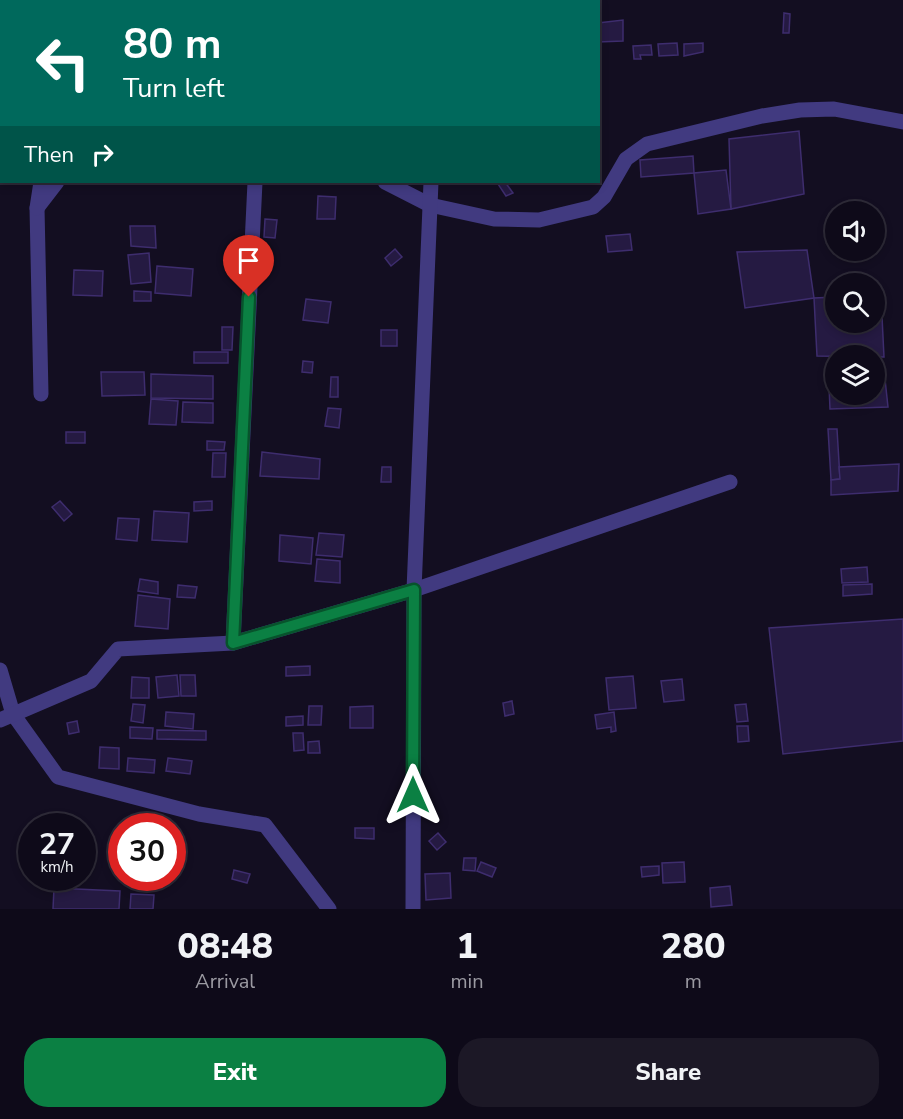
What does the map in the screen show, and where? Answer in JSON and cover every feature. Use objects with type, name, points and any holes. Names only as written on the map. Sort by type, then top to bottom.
[{"type":"street","points":[[387,183],[430,205],[494,219],[539,220],[593,207],[604,197],[626,159],[647,144],[657,141],[752,118],[800,110],[834,109],[903,122]]},
{"type":"street","points":[[41,183],[37,208],[41,394]]},
{"type":"street","points":[[37,208],[56,183]]},
{"type":"street","points":[[233,643],[255,183]]},
{"type":"street","points":[[413,909],[414,590],[431,183]]},
{"type":"street","points":[[7,717],[91,681],[118,649],[233,643],[414,590],[730,482]]},
{"type":"street","points":[[0,670],[7,717],[58,777],[199,814],[265,825],[329,909]]},
{"type":"building","points":[[784,13],[790,14],[789,33],[783,33]]},
{"type":"building","points":[[623,20],[623,41],[600,42],[600,23]]},
{"type":"building","points":[[677,43],[678,55],[659,56],[658,44]]},
{"type":"building","points":[[703,43],[703,52],[684,56],[684,44]]},
{"type":"building","points":[[651,45],[652,55],[640,55],[641,59],[634,59],[633,46]]},
{"type":"building","points":[[799,131],[804,194],[731,209],[729,139]]},
{"type":"building","points":[[693,156],[694,173],[641,177],[640,160]]},
{"type":"building","points":[[726,170],[731,209],[698,214],[694,173]]},
{"type":"building","points":[[506,183],[513,193],[506,196],[498,184]]},
{"type":"building","points":[[318,196],[336,197],[335,219],[317,219]]},
{"type":"building","points":[[265,219],[277,220],[275,238],[264,237]]},
{"type":"building","points":[[130,226],[155,226],[156,248],[131,246]]},
{"type":"building","points":[[630,234],[632,250],[608,252],[606,236]]},
{"type":"building","points":[[395,249],[402,257],[391,266],[385,258]]},
{"type":"building","points":[[807,250],[814,298],[745,308],[737,252]]},
{"type":"building","points":[[149,253],[151,282],[131,284],[128,255]]},
{"type":"building","points":[[157,266],[193,269],[191,296],[155,293]]},
{"type":"building","points":[[74,270],[103,271],[102,296],[73,295]]},
{"type":"building","points":[[134,291],[151,292],[151,301],[134,301]]},
{"type":"building","points":[[814,298],[825,298],[825,333],[883,333],[883,345],[825,345],[825,356],[817,356]]},
{"type":"building","points":[[306,299],[331,302],[328,323],[303,320]]},
{"type":"building","points":[[222,327],[233,327],[232,350],[222,350]]},
{"type":"building","points":[[381,330],[397,330],[397,346],[381,346]]},
{"type":"building","points":[[194,352],[228,352],[228,363],[194,363]]},
{"type":"building","points":[[303,361],[313,362],[312,373],[302,372]]},
{"type":"building","points":[[101,372],[144,372],[145,395],[102,396]]},
{"type":"building","points":[[151,374],[213,376],[213,399],[151,398]]},
{"type":"building","points":[[331,377],[338,377],[338,397],[330,397]]},
{"type":"building","points":[[885,379],[888,407],[830,409],[830,405],[885,405]]},
{"type":"building","points":[[151,399],[178,401],[176,425],[149,424]]},
{"type":"building","points":[[183,402],[213,403],[213,423],[182,422]]},
{"type":"building","points":[[328,408],[341,409],[339,428],[325,426]]},
{"type":"building","points":[[828,429],[837,429],[840,479],[831,480]]},
{"type":"building","points":[[66,432],[85,432],[85,443],[66,443]]},
{"type":"building","points":[[207,441],[225,442],[224,450],[207,450]]},
{"type":"building","points":[[262,452],[320,459],[319,479],[260,476]]},
{"type":"building","points":[[213,453],[226,453],[225,477],[212,477]]},
{"type":"building","points":[[899,464],[898,491],[831,495],[831,480],[840,479],[839,467]]},
{"type":"building","points":[[382,467],[391,467],[391,482],[381,482]]},
{"type":"building","points":[[60,501],[72,514],[64,521],[52,507]]},
{"type":"building","points":[[212,501],[212,510],[194,511],[194,502]]},
{"type":"building","points":[[154,511],[189,513],[187,542],[152,540]]},
{"type":"building","points":[[118,518],[139,519],[137,541],[116,539]]},
{"type":"building","points":[[319,533],[344,535],[342,557],[316,555]]},
{"type":"building","points":[[280,535],[313,538],[311,564],[279,561]]},
{"type":"building","points":[[317,559],[340,561],[340,583],[315,581]]},
{"type":"building","points":[[867,567],[868,582],[842,583],[841,569]]},
{"type":"building","points":[[140,579],[158,582],[158,594],[138,591]]},
{"type":"building","points":[[872,584],[872,594],[843,596],[843,585]]},
{"type":"building","points":[[178,585],[197,587],[195,598],[177,597]]},
{"type":"building","points":[[138,595],[170,599],[168,629],[135,626]]},
{"type":"building","points":[[903,619],[903,741],[783,754],[769,628]]},
{"type":"building","points":[[310,666],[310,675],[286,676],[286,667]]},
{"type":"building","points":[[177,675],[179,696],[158,698],[156,677]]},
{"type":"building","points":[[180,675],[195,675],[196,696],[181,696]]},
{"type":"building","points":[[633,676],[636,708],[609,710],[606,678]]},
{"type":"building","points":[[132,677],[149,678],[149,698],[131,698]]},
{"type":"building","points":[[682,679],[684,700],[664,702],[661,681]]},
{"type":"building","points":[[512,701],[514,714],[505,716],[503,703]]},
{"type":"building","points":[[133,704],[145,705],[143,723],[131,721]]},
{"type":"building","points":[[746,704],[748,721],[737,722],[735,705]]},
{"type":"building","points":[[309,706],[322,706],[321,725],[308,725]]},
{"type":"building","points":[[373,706],[373,728],[350,728],[350,707]]},
{"type":"building","points":[[166,712],[194,714],[193,729],[165,726]]},
{"type":"building","points":[[614,712],[616,731],[611,732],[611,727],[597,729],[595,715]]},
{"type":"building","points":[[303,716],[303,725],[286,726],[286,717]]},
{"type":"building","points":[[77,721],[79,732],[69,734],[67,723]]},
{"type":"building","points":[[737,726],[748,726],[749,741],[738,742]]},
{"type":"building","points":[[130,727],[153,728],[152,739],[130,738]]},
{"type":"building","points":[[157,730],[206,731],[206,740],[157,739]]},
{"type":"building","points":[[293,733],[303,733],[304,750],[294,751]]},
{"type":"building","points":[[319,741],[320,753],[308,753],[308,742]]},
{"type":"building","points":[[100,747],[119,748],[119,769],[99,768]]},
{"type":"building","points":[[128,758],[155,760],[154,773],[127,771]]},
{"type":"building","points":[[168,758],[192,761],[190,774],[166,771]]},
{"type":"building","points":[[355,828],[374,828],[374,839],[355,838]]},
{"type":"building","points":[[438,833],[446,842],[437,850],[429,841]]},
{"type":"building","points":[[464,858],[476,858],[475,871],[463,870]]},
{"type":"building","points":[[481,862],[496,868],[492,877],[477,871]]},
{"type":"building","points":[[684,862],[685,882],[663,883],[662,863]]},
{"type":"building","points":[[659,866],[659,875],[642,877],[641,867]]},
{"type":"building","points":[[234,870],[250,874],[247,883],[232,879]]},
{"type":"building","points":[[450,873],[451,898],[426,900],[425,874]]},
{"type":"building","points":[[730,886],[732,905],[711,907],[710,888]]},
{"type":"building","points":[[54,891],[120,891],[119,909],[53,909]]},
{"type":"building","points":[[131,894],[154,895],[153,909],[130,909]]},
{"type":"route","points":[[249,297],[233,643],[414,590],[413,795]]}]
